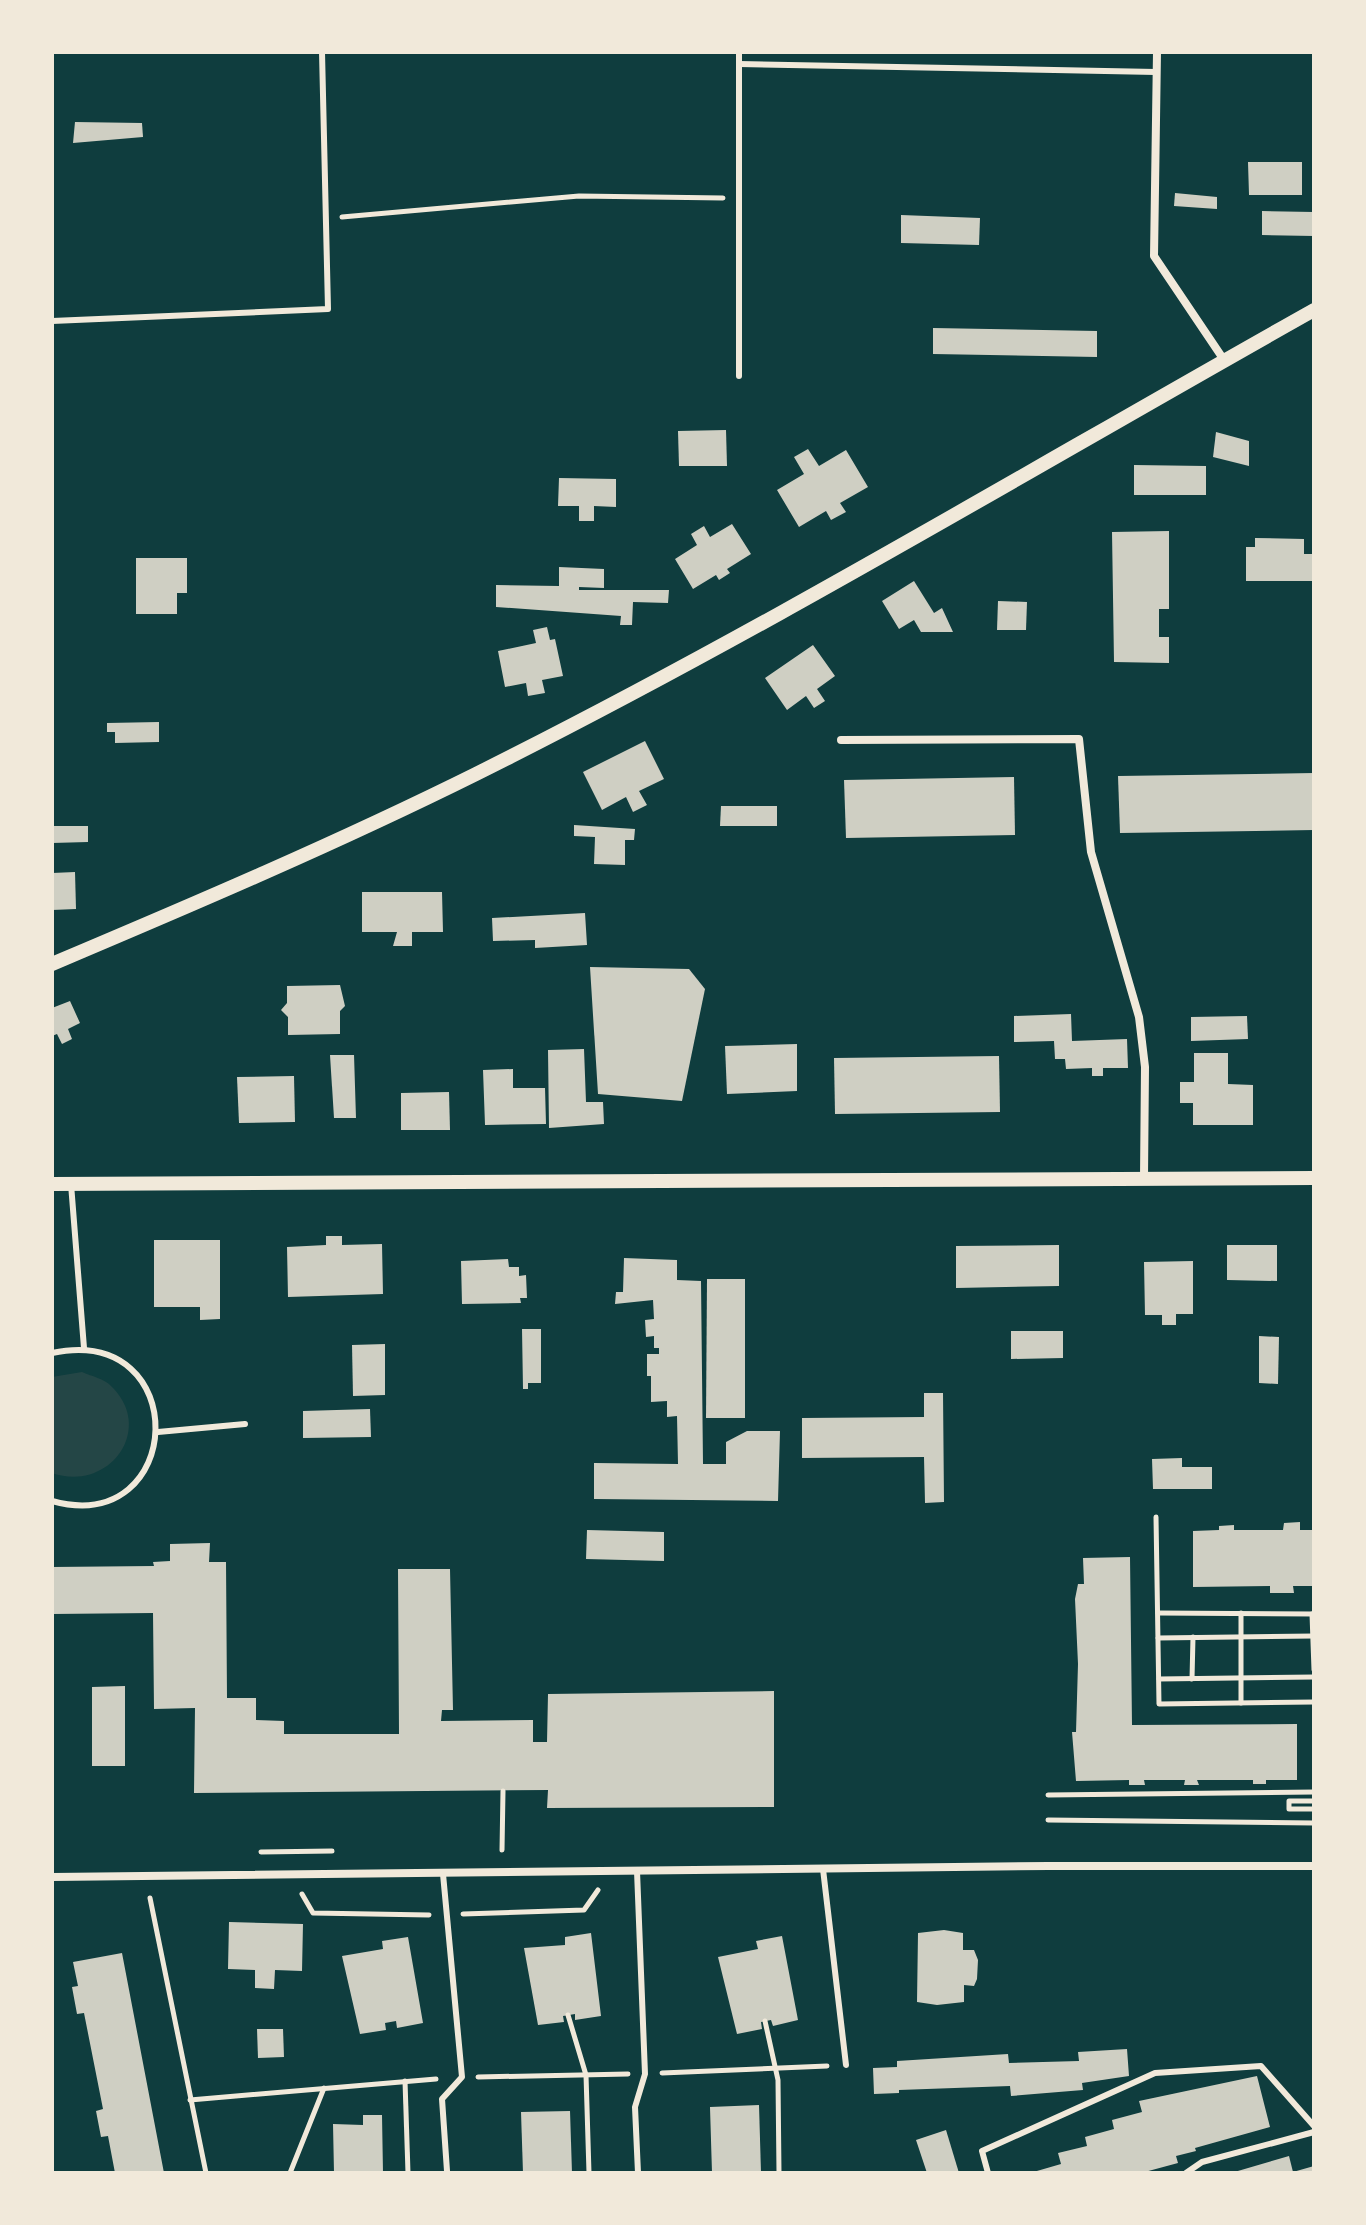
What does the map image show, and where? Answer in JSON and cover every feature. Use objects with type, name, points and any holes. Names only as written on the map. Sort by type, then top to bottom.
[{"type":"street","points":[[1157,52],[1154,256],[1224,360]]},
{"type":"street","points":[[52,964],[347,835],[517,752],[739,633],[1314,310]]},
{"type":"street","points":[[841,740],[1079,739],[1091,852],[1139,1017],[1145,1067],[1144,1177]]},
{"type":"street","points":[[52,1184],[1314,1178]]},
{"type":"street","points":[[52,1877],[1314,1866]]},
{"type":"lane","points":[[52,321],[328,309],[322,52]]},
{"type":"lane","points":[[739,52],[739,376]]},
{"type":"lane","points":[[739,64],[1156,72]]},
{"type":"lane","points":[[71,1183],[84,1348]]},
{"type":"lane","points":[[52,1353],[84,1348],[123,1361],[150,1392],[158,1432],[150,1462],[131,1487],[104,1503],[73,1507],[52,1501]]},
{"type":"lane","points":[[158,1432],[245,1424]]},
{"type":"lane","points":[[823,1869],[846,2065]]},
{"type":"lane","points":[[637,1871],[645,2074],[635,2107],[638,2173]]},
{"type":"lane","points":[[443,1874],[462,2077],[442,2099],[447,2171]]},
{"type":"lane","points":[[988,2173],[982,2151],[1155,2073],[1261,2066],[1314,2126]]},
{"type":"lane","points":[[1186,2173],[1202,2162],[1314,2132]]},
{"type":"path","points":[[325,219],[579,196],[741,199]]},
{"type":"path","points":[[1156,1517],[1159,1704],[1314,1702]]},
{"type":"path","points":[[1158,1613],[1313,1614],[1314,1670]]},
{"type":"path","points":[[1241,1613],[1241,1703]]},
{"type":"path","points":[[1158,1638],[1314,1636]]},
{"type":"path","points":[[1192,1679],[1193,1637]]},
{"type":"path","points":[[1159,1679],[1314,1677]]},
{"type":"path","points":[[490,1850],[505,1850],[503,1791]]},
{"type":"path","points":[[1048,1795],[1314,1792]]},
{"type":"path","points":[[1314,1801],[1289,1801],[1289,1809],[1314,1809]]},
{"type":"path","points":[[1048,1820],[1314,1823]]},
{"type":"path","points":[[261,1852],[337,1851]]},
{"type":"path","points":[[288,1893],[301,1893],[313,1913],[445,1915],[584,1910],[598,1890],[637,1890]]},
{"type":"path","points":[[150,1898],[206,2173]]},
{"type":"path","points":[[568,2015],[586,2075],[589,2173]]},
{"type":"path","points":[[765,2021],[776,2067],[779,2173]]},
{"type":"path","points":[[190,2100],[462,2077],[645,2074],[846,2065]]},
{"type":"path","points":[[405,2081],[408,2173]]},
{"type":"path","points":[[290,2173],[324,2088]]},
{"type":"shaded area","points":[[82,1372],[108,1384],[124,1403],[129,1421],[127,1438],[120,1453],[108,1466],[92,1474],[73,1477],[52,1473],[52,1377]]},
{"type":"building","points":[[75,122],[142,123],[143,137],[73,143]]},
{"type":"building","points":[[1248,162],[1302,162],[1302,195],[1249,195]]},
{"type":"building","points":[[1175,193],[1217,197],[1217,209],[1174,206]]},
{"type":"building","points":[[1262,211],[1314,212],[1314,236],[1262,235]]},
{"type":"building","points":[[901,215],[980,218],[979,245],[901,243]]},
{"type":"building","points":[[933,328],[1097,331],[1097,357],[933,354]]},
{"type":"building","points":[[726,430],[727,466],[679,466],[678,431]]},
{"type":"building","points":[[1216,432],[1249,441],[1249,466],[1213,457]]},
{"type":"building","points":[[808,449],[819,466],[846,450],[868,487],[840,503],[846,512],[831,520],[826,511],[799,527],[777,490],[804,474],[794,457]]},
{"type":"building","points":[[1134,465],[1206,466],[1206,495],[1134,495]]},
{"type":"building","points":[[559,478],[616,479],[616,507],[594,506],[594,521],[579,521],[579,506],[558,506]]},
{"type":"building","points":[[732,524],[751,554],[727,569],[730,573],[719,580],[716,575],[693,589],[675,559],[697,545],[691,534],[704,526],[710,537]]},
{"type":"building","points":[[1169,531],[1169,609],[1159,609],[1159,637],[1169,637],[1169,663],[1114,662],[1112,532]]},
{"type":"building","points":[[1255,538],[1304,539],[1304,554],[1314,554],[1314,581],[1246,581],[1246,547],[1255,547]]},
{"type":"building","points":[[136,558],[187,558],[187,593],[177,593],[177,614],[136,614]]},
{"type":"building","points":[[559,567],[604,569],[604,588],[579,587],[579,590],[669,590],[668,603],[633,602],[632,625],[620,625],[621,616],[496,607],[496,585],[559,586]]},
{"type":"building","points":[[914,581],[934,613],[942,608],[953,632],[921,632],[914,620],[899,629],[882,601]]},
{"type":"building","points":[[998,601],[1027,602],[1026,630],[997,630]]},
{"type":"building","points":[[547,627],[550,640],[555,639],[563,676],[542,680],[545,693],[528,696],[526,683],[505,687],[498,651],[536,643],[533,630]]},
{"type":"building","points":[[813,645],[835,676],[817,689],[825,701],[814,708],[806,696],[787,710],[765,678]]},
{"type":"building","points":[[159,722],[159,742],[115,743],[115,732],[107,732],[107,723]]},
{"type":"building","points":[[645,741],[664,779],[639,791],[647,805],[633,812],[626,797],[602,810],[583,772]]},
{"type":"building","points":[[1314,773],[1314,830],[1120,833],[1118,776]]},
{"type":"building","points":[[1014,777],[1015,835],[846,838],[844,780]]},
{"type":"building","points":[[721,806],[777,806],[777,826],[720,826]]},
{"type":"building","points":[[574,825],[635,829],[634,840],[625,840],[625,865],[594,864],[595,837],[574,836]]},
{"type":"building","points":[[52,826],[88,826],[88,842],[52,843]]},
{"type":"building","points":[[75,872],[76,909],[52,910],[52,873]]},
{"type":"building","points":[[362,892],[442,892],[443,932],[412,932],[412,946],[393,946],[397,932],[362,932]]},
{"type":"building","points":[[585,913],[587,945],[535,948],[535,940],[493,941],[492,918]]},
{"type":"building","points":[[590,967],[689,969],[705,989],[682,1101],[598,1094]]},
{"type":"building","points":[[340,985],[345,1006],[340,1011],[340,1034],[288,1035],[288,1017],[281,1010],[287,1003],[287,986]]},
{"type":"building","points":[[70,1001],[80,1023],[68,1029],[72,1039],[62,1044],[57,1034],[52,1036],[52,1008]]},
{"type":"building","points":[[1071,1014],[1072,1041],[1127,1039],[1128,1068],[1103,1068],[1103,1076],[1092,1076],[1092,1068],[1066,1069],[1065,1059],[1055,1059],[1054,1041],[1014,1042],[1014,1016]]},
{"type":"building","points":[[1247,1016],[1248,1039],[1191,1041],[1191,1017]]},
{"type":"building","points":[[797,1044],[797,1091],[727,1094],[725,1046]]},
{"type":"building","points":[[584,1049],[586,1102],[603,1102],[604,1124],[549,1128],[548,1050]]},
{"type":"building","points":[[1194,1053],[1228,1053],[1228,1084],[1253,1085],[1253,1125],[1193,1125],[1193,1103],[1180,1103],[1180,1082],[1194,1082]]},
{"type":"building","points":[[330,1055],[354,1055],[356,1118],[334,1118]]},
{"type":"building","points":[[999,1056],[1000,1112],[835,1114],[834,1058]]},
{"type":"building","points":[[513,1069],[513,1088],[545,1088],[546,1124],[485,1125],[483,1070]]},
{"type":"building","points":[[294,1076],[295,1122],[239,1123],[237,1077]]},
{"type":"building","points":[[449,1092],[450,1130],[401,1130],[401,1093]]},
{"type":"building","points":[[326,1236],[342,1236],[342,1245],[382,1244],[383,1294],[288,1297],[287,1247],[326,1245]]},
{"type":"building","points":[[154,1240],[220,1240],[220,1319],[200,1320],[200,1307],[154,1307]]},
{"type":"building","points":[[1059,1245],[1059,1286],[956,1288],[956,1246]]},
{"type":"building","points":[[1227,1245],[1277,1245],[1277,1281],[1227,1280]]},
{"type":"building","points":[[624,1258],[677,1260],[677,1280],[701,1281],[703,1464],[726,1464],[726,1442],[747,1431],[780,1431],[778,1501],[594,1499],[594,1463],[678,1464],[677,1416],[667,1417],[667,1401],[651,1402],[651,1376],[647,1376],[647,1354],[659,1354],[659,1348],[654,1348],[654,1336],[646,1337],[645,1320],[654,1319],[653,1300],[615,1304],[616,1292],[623,1292]]},
{"type":"building","points":[[508,1259],[509,1267],[519,1267],[519,1276],[526,1275],[527,1298],[520,1298],[521,1303],[462,1304],[461,1261]]},
{"type":"building","points":[[1193,1261],[1193,1314],[1176,1314],[1176,1325],[1162,1325],[1162,1315],[1145,1315],[1144,1262]]},
{"type":"building","points":[[707,1279],[745,1279],[745,1418],[706,1418]]},
{"type":"building","points":[[522,1329],[541,1329],[541,1383],[528,1383],[528,1389],[523,1389]]},
{"type":"building","points":[[1011,1331],[1063,1331],[1063,1358],[1011,1359]]},
{"type":"building","points":[[1259,1336],[1279,1337],[1278,1384],[1259,1383]]},
{"type":"building","points":[[385,1344],[385,1395],[353,1396],[352,1345]]},
{"type":"building","points":[[924,1393],[943,1393],[944,1502],[925,1503],[924,1457],[802,1458],[802,1418],[924,1417]]},
{"type":"building","points":[[370,1409],[371,1437],[303,1438],[303,1411]]},
{"type":"building","points":[[1182,1458],[1182,1467],[1212,1467],[1212,1489],[1153,1489],[1152,1459]]},
{"type":"building","points":[[1300,1522],[1300,1530],[1314,1530],[1314,1586],[1293,1586],[1294,1593],[1270,1593],[1270,1586],[1193,1587],[1193,1531],[1219,1530],[1219,1526],[1234,1525],[1234,1530],[1283,1530],[1284,1523]]},
{"type":"building","points":[[587,1530],[664,1532],[664,1561],[586,1559]]},
{"type":"building","points":[[210,1543],[209,1562],[226,1562],[227,1698],[256,1698],[256,1720],[284,1721],[284,1734],[399,1734],[398,1569],[450,1569],[453,1710],[442,1710],[441,1721],[533,1720],[533,1742],[547,1742],[548,1694],[774,1691],[774,1807],[547,1808],[548,1790],[194,1793],[195,1708],[154,1709],[153,1613],[52,1614],[52,1567],[154,1566],[153,1562],[170,1561],[170,1544]]},
{"type":"building","points":[[1130,1557],[1132,1725],[1297,1724],[1297,1780],[1266,1780],[1266,1784],[1253,1784],[1253,1780],[1197,1780],[1199,1785],[1184,1785],[1185,1780],[1144,1780],[1145,1785],[1129,1785],[1129,1780],[1076,1781],[1072,1732],[1076,1732],[1078,1664],[1075,1599],[1078,1584],[1084,1584],[1083,1558]]},
{"type":"building","points":[[125,1686],[125,1766],[92,1766],[92,1687]]},
{"type":"building","points":[[229,1922],[303,1924],[302,1971],[275,1970],[274,1989],[255,1988],[255,1970],[228,1969]]},
{"type":"building","points":[[944,1930],[963,1933],[963,1950],[974,1950],[978,1960],[977,1979],[974,1986],[964,1985],[964,2002],[937,2005],[917,2002],[918,1933]]},
{"type":"building","points":[[591,1933],[601,2016],[575,2020],[575,2014],[563,2016],[564,2022],[538,2025],[524,1948],[565,1945],[565,1937]]},
{"type":"building","points":[[782,1936],[798,2020],[773,2026],[771,2020],[761,2022],[762,2029],[737,2034],[718,1957],[758,1949],[756,1941]]},
{"type":"building","points":[[408,1937],[423,2023],[397,2028],[396,2021],[385,2023],[386,2030],[360,2034],[342,1956],[383,1949],[382,1941]]},
{"type":"building","points":[[122,1953],[164,2173],[115,2173],[108,2136],[101,2137],[96,2111],[103,2109],[84,2013],[77,2014],[72,1987],[78,1986],[73,1962]]},
{"type":"building","points":[[257,2029],[283,2029],[284,2057],[258,2058]]},
{"type":"building","points":[[1127,2049],[1129,2076],[1082,2083],[1083,2090],[1011,2096],[1010,2086],[899,2090],[899,2093],[874,2094],[873,2068],[897,2067],[897,2061],[1008,2054],[1009,2063],[1079,2061],[1078,2052]]},
{"type":"building","points":[[1257,2076],[1270,2127],[1195,2148],[1196,2151],[1176,2156],[1178,2163],[1141,2173],[1030,2173],[1061,2164],[1058,2153],[1087,2146],[1085,2137],[1114,2129],[1112,2120],[1142,2112],[1139,2101]]},
{"type":"building","points":[[759,2105],[761,2173],[712,2173],[710,2107]]},
{"type":"building","points":[[570,2111],[572,2173],[523,2173],[521,2112]]},
{"type":"building","points":[[363,2115],[382,2115],[383,2173],[334,2173],[333,2124],[363,2125]]},
{"type":"building","points":[[946,2130],[959,2173],[927,2173],[916,2140]]},
{"type":"building","points":[[1289,2156],[1293,2172],[1314,2166],[1314,2173],[1231,2173]]}]
